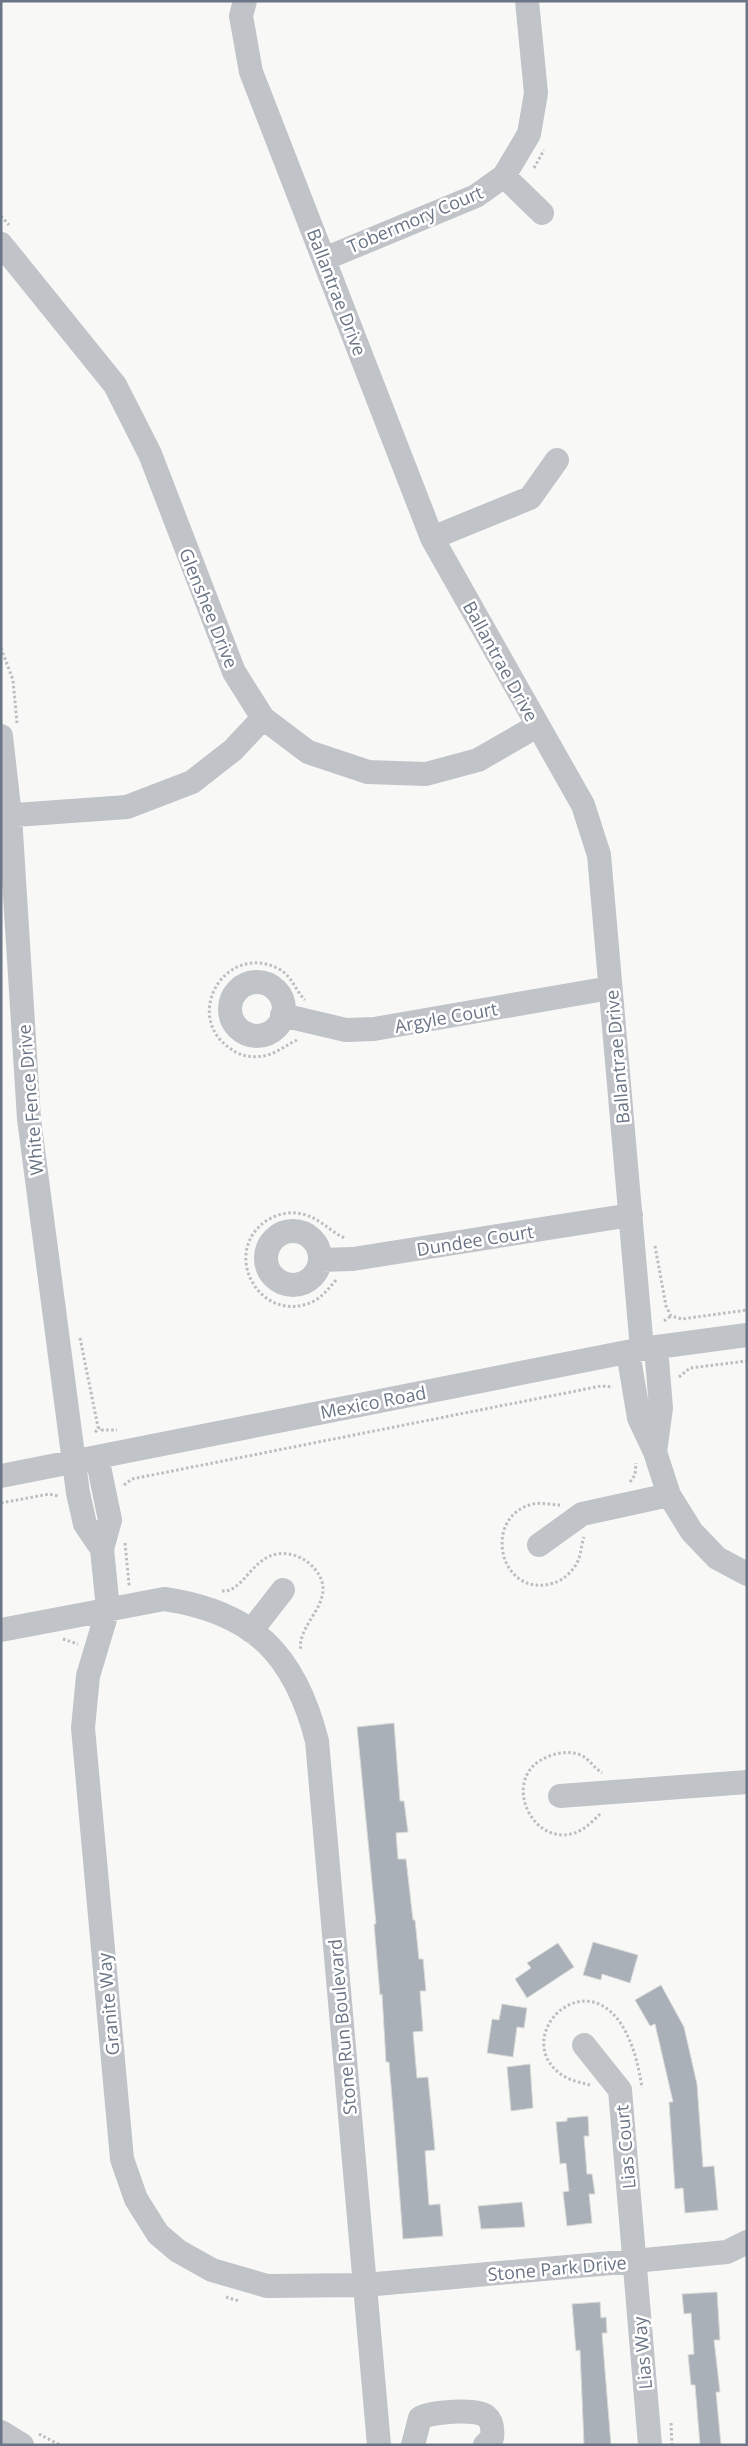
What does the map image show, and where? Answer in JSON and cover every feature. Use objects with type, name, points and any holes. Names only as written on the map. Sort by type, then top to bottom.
[{"type":"street","name":"Ballantrae Drive","points":[[245,1],[241,16],[251,72],[432,538],[583,805],[599,855],[642,1349]]},
{"type":"street","name":"Tobermory Court","points":[[324,259],[510,182],[529,134],[536,93],[527,1]]},
{"type":"street","points":[[510,182],[542,212]]},
{"type":"street","name":"Glenshee Drive","points":[[8,237],[116,385],[150,454],[234,672],[263,718],[308,752],[368,772],[426,774],[478,760],[537,726]]},
{"type":"street","points":[[432,538],[530,498],[557,460]]},
{"type":"street","points":[[6,816],[127,807],[183,786],[192,782],[233,750],[263,718]]},
{"type":"street","name":"White Fence Drive","points":[[1,736],[29,1119],[74,1462]]},
{"type":"street","name":"Argyle Court","points":[[282,1015],[346,1030],[374,1029],[610,988]]},
{"type":"street","name":"Dundee Court","points":[[320,1260],[353,1259],[630,1215]]},
{"type":"street","name":"Mexico Road","points":[[1,1476],[642,1349],[747,1335]]},
{"type":"street","points":[[642,1349],[661,1408],[645,1454],[692,1532],[717,1558],[747,1574]]},
{"type":"street","name":"Granite Way","points":[[97,1457],[110,1520],[102,1549],[108,1609],[88,1676],[83,1728],[122,2159],[136,2199],[158,2234],[178,2251],[212,2270],[267,2286],[365,2285]]},
{"type":"street","name":"Granite Way","points":[[74,1462],[85,1524],[102,1549]]},
{"type":"street","points":[[539,1545],[582,1514],[669,1495]]},
{"type":"street","points":[[251,1631],[283,1590]]},
{"type":"street","name":"Stone Run Boulevard","points":[[1,1630],[164,1599],[188,1603],[214,1611],[251,1631],[275,1650],[297,1682],[308,1708],[317,1741],[379,2445]]},
{"type":"street","points":[[560,1796],[747,1782]]},
{"type":"street","name":"Lias Court","points":[[584,2045],[620,2090],[634,2261]]},
{"type":"street","name":"Stone Park Drive","points":[[365,2285],[727,2252],[747,2242]]},
{"type":"street","name":"Lias Way","points":[[634,2261],[650,2445]]},
{"type":"street","points":[[412,2445],[420,2418],[427,2414],[480,2412],[488,2417],[493,2428],[492,2438],[486,2445]]},
{"type":"street","points":[[1,2432],[22,2445]]},
{"type":"path","points":[[510,182],[538,164],[545,147]]},
{"type":"path","points":[[1,216],[8,237]]},
{"type":"path","points":[[304,1040],[297,1040],[265,1056],[254,1057],[233,1051],[224,1045],[212,1027],[209,1017],[211,996],[222,977],[230,970],[250,963],[260,963],[276,967],[289,976],[303,998],[311,1004]]},
{"type":"path","points":[[654,1242],[666,1306],[670,1316]]},
{"type":"path","points":[[670,1316],[682,1319],[747,1310]]},
{"type":"path","points":[[664,1321],[670,1316]]},
{"type":"path","points":[[78,1330],[100,1428]]},
{"type":"path","points":[[676,1384],[679,1376],[690,1368],[747,1360]]},
{"type":"path","points":[[123,1488],[132,1479],[601,1386],[610,1386],[619,1390]]},
{"type":"path","points":[[100,1428],[110,1432],[124,1429]]},
{"type":"path","points":[[95,1432],[100,1428]]},
{"type":"path","points":[[626,1485],[635,1475],[636,1465],[645,1454]]},
{"type":"path","points":[[1,1503],[49,1494],[63,1498]]},
{"type":"path","points":[[568,1502],[560,1505],[535,1503],[520,1510],[513,1516],[507,1523],[502,1541],[504,1559],[508,1568],[530,1584],[557,1582],[565,1577],[577,1563],[585,1535]]},
{"type":"path","points":[[125,1540],[129,1584],[138,1584]]},
{"type":"path","points":[[213,1591],[228,1592],[237,1586],[252,1567],[268,1556],[286,1553],[303,1559],[316,1572],[322,1590],[319,1608],[303,1634],[300,1644],[305,1658]]},
{"type":"path","points":[[77,1651],[82,1614]]},
{"type":"path","points":[[222,2296],[248,2303]]},
{"type":"building","points":[[394,1723],[400,1801],[404,1801],[408,1832],[396,1833],[398,1859],[406,1859],[413,1920],[415,1920],[419,1959],[423,1959],[426,1991],[420,1991],[423,2031],[413,2032],[417,2078],[428,2077],[435,2150],[425,2151],[429,2205],[440,2204],[443,2236],[403,2239],[389,2062],[386,2062],[382,1994],[380,1995],[374,1924],[376,1924],[357,1727]]},
{"type":"building","points":[[593,1942],[638,1955],[630,1983],[602,1974],[601,1980],[583,1975]]},
{"type":"building","points":[[558,1943],[574,1967],[527,1998],[515,1979],[531,1968],[527,1963]]},
{"type":"building","points":[[661,1985],[684,2027],[697,2084],[703,2167],[714,2166],[718,2210],[685,2213],[683,2188],[675,2189],[669,2102],[673,2102],[655,2024],[650,2026],[635,2000]]},
{"type":"building","points":[[502,2004],[527,2008],[524,2028],[517,2027],[513,2057],[487,2053],[492,2019],[499,2020]]},
{"type":"building","points":[[530,2064],[533,2108],[511,2111],[507,2067]]},
{"type":"building","points":[[588,2116],[589,2136],[584,2136],[587,2174],[592,2174],[595,2194],[589,2194],[592,2223],[567,2226],[563,2192],[569,2191],[566,2163],[560,2164],[556,2122],[567,2121],[567,2118]]},
{"type":"building","points":[[522,2202],[525,2227],[481,2229],[478,2206]]},
{"type":"building","points":[[717,2292],[720,2340],[714,2340],[720,2392],[716,2392],[721,2445],[700,2445],[695,2385],[691,2385],[688,2355],[694,2354],[691,2313],[684,2314],[682,2294]]},
{"type":"building","points":[[600,2302],[601,2318],[606,2317],[607,2333],[602,2333],[611,2445],[584,2445],[580,2350],[576,2351],[572,2304]]}]
